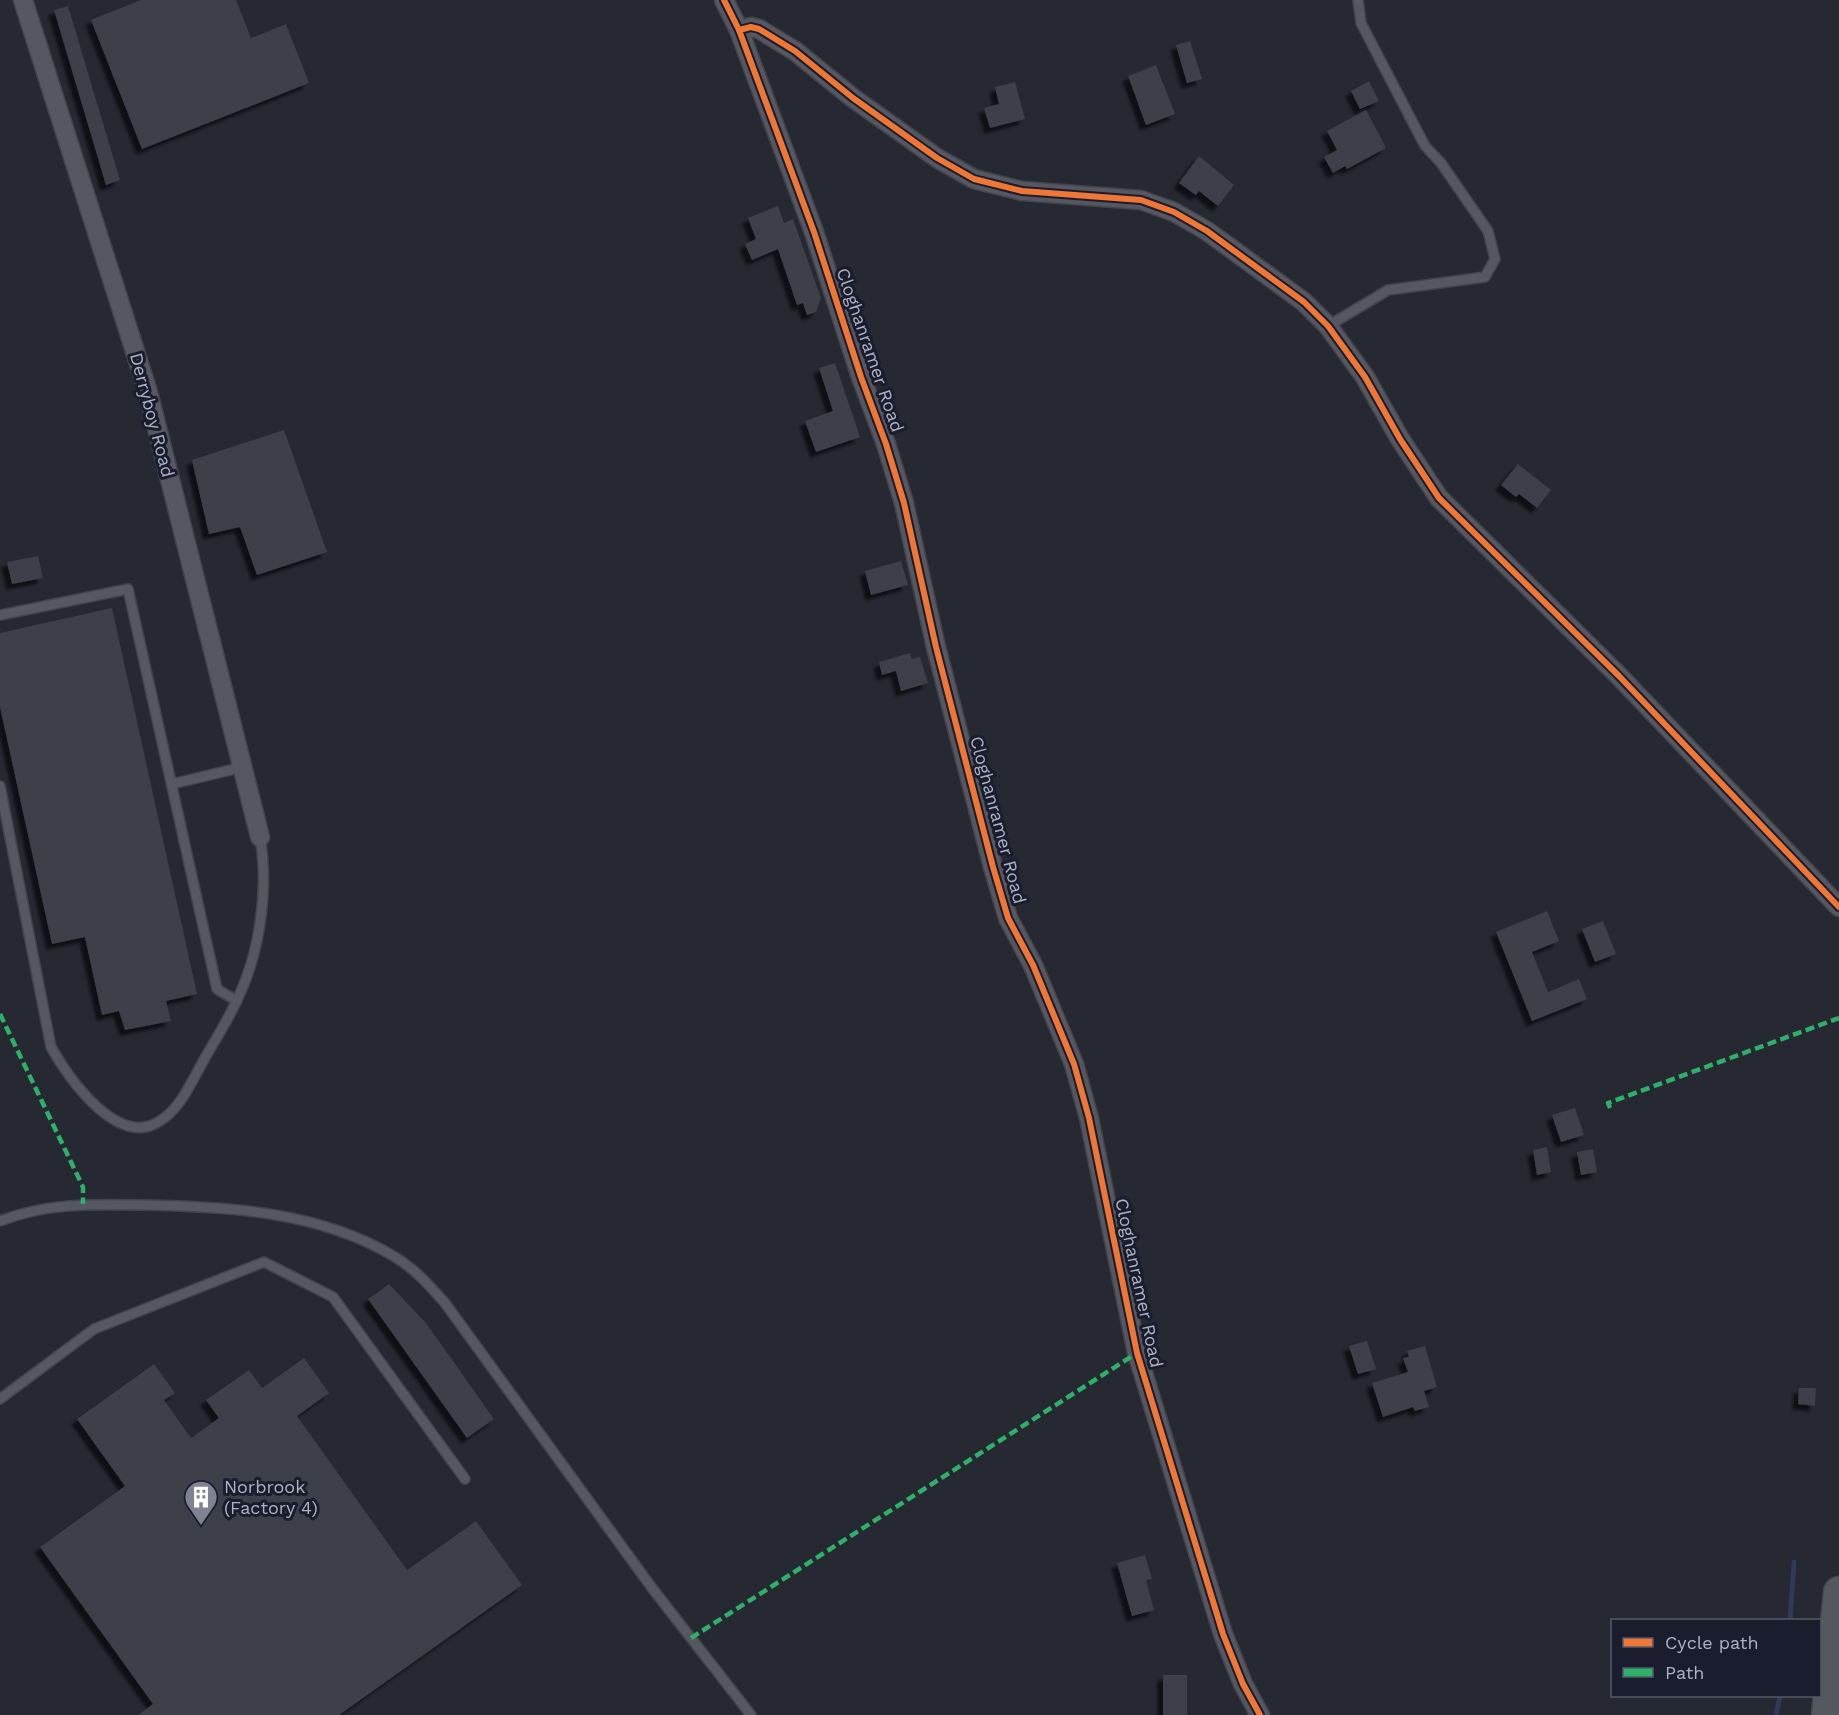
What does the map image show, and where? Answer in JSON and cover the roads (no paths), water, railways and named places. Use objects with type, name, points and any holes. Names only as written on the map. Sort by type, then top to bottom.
[{"type":"highway","points":[[1827,1715],[1839,1592]]},
{"type":"street","name":"Derryboy Road","points":[[23,0],[148,392],[260,837]]},
{"type":"street","name":"Cloghanramer Road","points":[[724,0],[739,30],[814,232],[861,377],[886,444],[904,503],[936,647],[1008,918],[1033,964],[1074,1065],[1089,1118],[1137,1353],[1223,1634],[1243,1684],[1260,1715]]},
{"type":"street","points":[[739,30],[751,27],[759,29],[795,51],[881,118],[937,158],[974,179],[1022,191],[1141,200],[1174,212],[1207,231],[1294,296],[1328,326],[1365,377],[1400,439],[1440,498],[1620,676],[1839,907]]},
{"type":"lane","points":[[1328,326],[1388,290],[1485,277],[1495,259],[1488,231],[1441,163],[1425,146],[1361,23],[1358,0]]},
{"type":"lane","points":[[0,615],[128,589],[217,988],[237,1001]]},
{"type":"lane","points":[[171,784],[243,767]]},
{"type":"lane","points":[[0,786],[51,1047],[58,1060],[105,1115],[120,1124],[140,1127],[159,1122],[172,1111],[237,1001],[249,967],[259,922],[264,886],[260,837]]},
{"type":"lane","points":[[0,1221],[64,1204],[167,1205],[261,1211],[342,1232],[394,1256],[421,1276],[445,1303],[652,1588],[751,1715]]},
{"type":"lane","points":[[0,1399],[94,1329],[264,1262],[333,1297],[465,1479]]},
{"type":"waterway","points":[[1790,1619],[1794,1562]]},
{"type":"waterway","points":[[1776,1715],[1780,1697]]},
{"type":"place","name":"Norbrook (Factory 4)","points":[[201,1526]]}]
